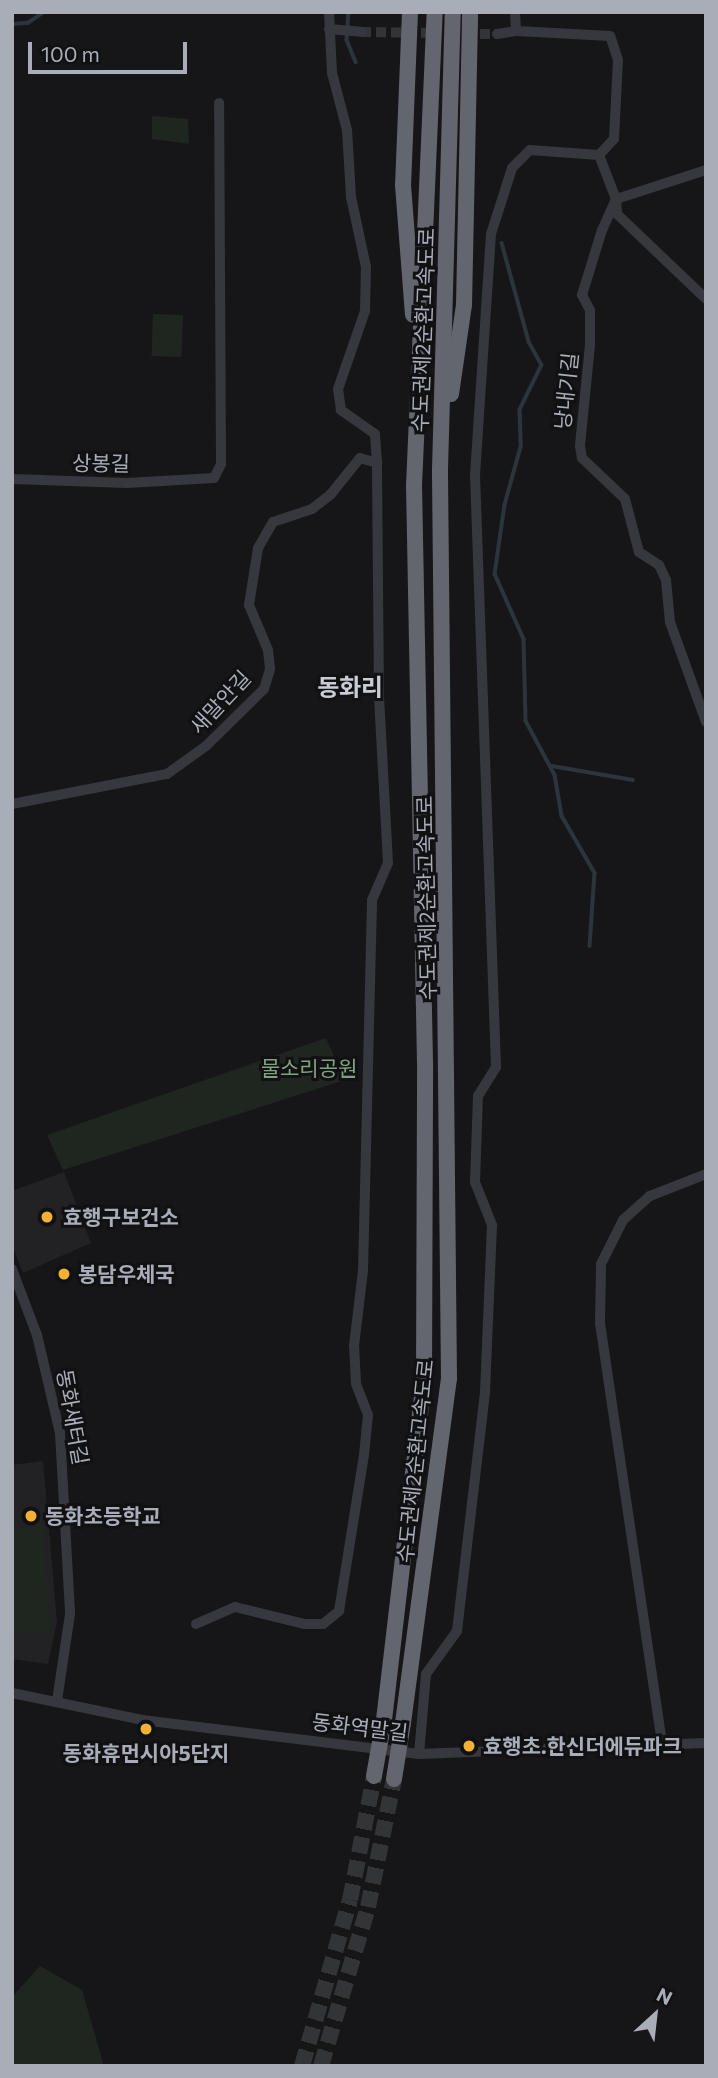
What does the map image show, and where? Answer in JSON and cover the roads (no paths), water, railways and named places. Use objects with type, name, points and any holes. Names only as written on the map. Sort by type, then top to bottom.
[{"type":"highway","points":[[410,12],[403,185],[418,384]]},
{"type":"highway","name":"수도권제2순환고속도로","points":[[374,1776],[384,1720],[425,1378],[425,1063],[414,514],[435,12]]},
{"type":"highway","name":"수도권제2순환고속도로","points":[[394,1779],[449,1379],[440,469],[453,12]]},
{"type":"highway","points":[[440,469],[464,305],[470,12]]},
{"type":"street","points":[[196,1623],[235,1607],[304,1624],[323,1624],[339,1611],[368,1415],[356,1383],[354,1346],[363,1271],[372,900],[388,863],[380,711],[377,463],[375,434],[341,410],[338,389],[365,311],[366,267],[351,197],[347,130],[332,73],[332,29],[329,12]]},
{"type":"street","points":[[515,12],[516,31]]},
{"type":"street","points":[[332,29],[358,32]]},
{"type":"street","points":[[497,34],[516,31],[610,36],[618,60],[614,139],[599,155]]},
{"type":"street","name":"상봉길","points":[[12,479],[190,481],[214,478],[221,464],[219,103]]},
{"type":"street","points":[[419,1754],[426,1674],[457,1631],[485,1392],[492,1225],[475,1182],[478,1096],[496,1067],[475,475],[491,234],[512,168],[530,150],[599,155]]},
{"type":"street","points":[[599,155],[616,199],[617,214],[706,299]]},
{"type":"street","points":[[616,199],[706,170]]},
{"type":"street","name":"낭내기길","points":[[616,199],[582,295],[590,310],[590,356],[580,446],[582,458],[625,499],[639,552],[659,565],[666,580],[670,622],[706,722]]},
{"type":"street","name":"새말안길","points":[[12,804],[167,774],[187,764],[264,689],[270,669],[268,650],[249,605],[258,548],[273,522],[312,509],[331,494],[360,458],[377,463]]},
{"type":"street","points":[[662,1743],[600,1324],[601,1264],[623,1220],[650,1196],[706,1174]]},
{"type":"street","name":"동화새터길","points":[[12,1269],[37,1335],[60,1433],[70,1614],[57,1701]]},
{"type":"street","name":"동화역말길","points":[[12,1693],[142,1720],[419,1754],[706,1743]]},
{"type":"waterway","points":[[12,24],[28,23],[44,12]]},
{"type":"waterway","points":[[349,12],[347,40],[356,62]]},
{"type":"waterway","points":[[502,243],[529,342],[542,365],[520,410],[521,447],[505,505],[495,574],[524,639],[526,721],[555,775],[562,816],[595,873],[590,946]]},
{"type":"waterway","points":[[552,766],[633,780]]},
{"type":"tunnel","points":[[361,32],[438,33]]},
{"type":"tunnel","points":[[465,34],[497,34]]},
{"type":"tunnel","points":[[302,2066],[350,1900],[374,1776]]},
{"type":"tunnel","points":[[321,2066],[368,1907],[394,1779]]},
{"type":"place","name":"효행구보건소","points":[[47,1217]]},
{"type":"place","name":"봉담우체국","points":[[64,1274]]},
{"type":"place","name":"동화초등학교","points":[[31,1516]]},
{"type":"place","name":"동화휴먼시아5단지","points":[[146,1729]]},
{"type":"place","name":"효행초.한신더에듀파크","points":[[469,1746]]},
{"type":"district","name":"동화리","points":[[350,687]]},
{"type":"park label","name":"물소리공원","points":[[309,1068]]}]
